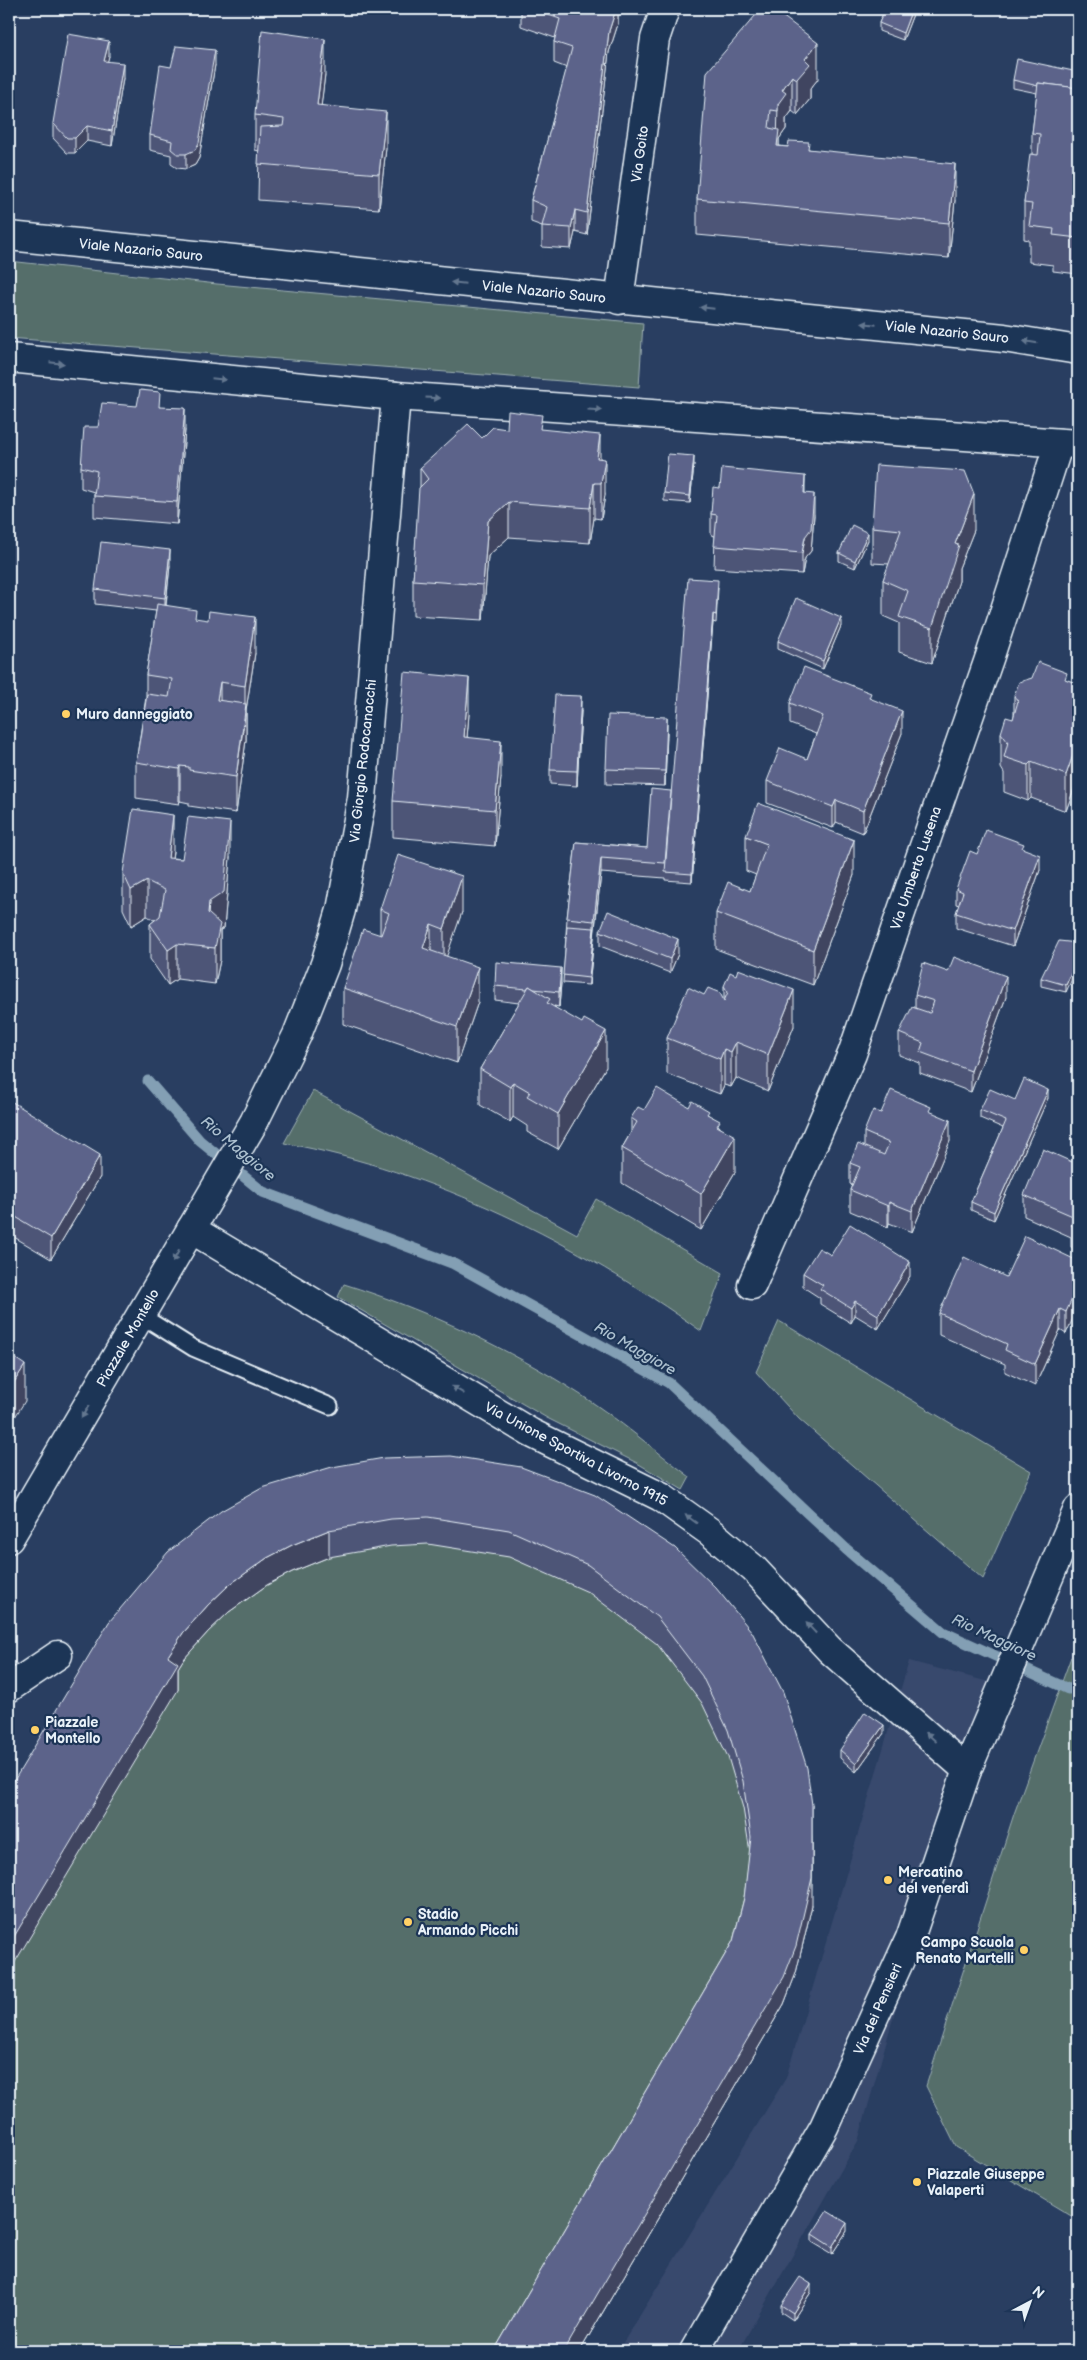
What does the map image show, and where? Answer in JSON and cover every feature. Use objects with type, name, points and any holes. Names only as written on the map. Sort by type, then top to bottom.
[{"type":"street","name":"Via Goito","points":[[620,300],[656,39],[665,9]]},
{"type":"street","name":"Viale Nazario Sauro","points":[[9,236],[1004,338],[1078,350]]},
{"type":"street","points":[[9,358],[396,396],[1069,444]]},
{"type":"street","name":"Via Giorgio Rodocanacchi","points":[[200,1212],[254,1122],[297,1034],[326,964],[341,910],[362,798],[396,396]]},
{"type":"street","name":"Via Umberto Lusena","points":[[752,1285],[852,1054],[990,656],[1069,444]]},
{"type":"street","name":"Piazzale Montello","points":[[9,1539],[142,1316],[200,1212]]},
{"type":"street","name":"Via Unione Sportiva Livorno 1915","points":[[200,1212],[530,1433],[661,1497],[710,1532],[754,1569],[830,1650],[968,1770]]},
{"type":"street","name":"Via dei Pensieri","points":[[694,2351],[824,2127],[910,1938],[968,1770],[1078,1509]]},
{"type":"street","points":[[9,1688],[58,1655]]},
{"type":"lane","points":[[142,1316],[193,1348],[330,1406]]},
{"type":"shaded area","name":"Mercatino del venerdì","points":[[909,1661],[989,1682],[858,2141],[738,2351],[618,2351],[786,2078]]},
{"type":"green space","points":[[9,261],[217,284],[643,323],[639,387],[9,338]]},
{"type":"green space","points":[[313,1091],[577,1234],[596,1199],[723,1273],[701,1331],[604,1268],[502,1214],[449,1191],[395,1172],[340,1155],[284,1143]]},
{"type":"green space","points":[[344,1284],[436,1318],[496,1346],[581,1395],[609,1414],[690,1477],[683,1490],[637,1463],[547,1418],[338,1297]]},
{"type":"green space","points":[[779,1321],[1031,1471],[983,1579],[799,1419],[756,1372]]},
{"type":"green space","name":"Stadio Armando Picchi","points":[[521,1494],[807,1795],[811,1824],[812,1876],[807,1926],[794,1977],[784,2004],[580,2351],[9,2351],[9,1816],[146,1602]]},
{"type":"green space","name":"Campo Scuola Renato Martelli","points":[[1078,1656],[1078,2220],[956,2147],[926,2086],[1014,1814],[1071,1657]]},
{"type":"building","points":[[532,9],[616,9],[609,31],[587,213],[575,210],[571,228],[542,226],[547,207],[531,200],[572,48],[554,42],[560,19]]},
{"type":"building","points":[[761,9],[773,9],[818,43],[805,59],[810,64],[797,79],[792,76],[782,90],[786,93],[778,104],[778,111],[771,110],[769,128],[779,130],[777,146],[788,147],[789,141],[809,142],[808,149],[955,164],[949,223],[697,199],[707,72]]},
{"type":"building","points":[[885,9],[912,9],[903,33],[879,23]]},
{"type":"building","points":[[262,30],[325,39],[317,105],[386,112],[379,174],[258,164],[260,127],[283,126],[284,119],[255,115]]},
{"type":"building","points":[[68,34],[109,41],[104,61],[123,63],[112,131],[87,126],[75,138],[67,138],[53,123]]},
{"type":"building","points":[[176,46],[215,50],[199,143],[195,150],[186,154],[177,154],[171,149],[172,141],[150,135],[160,65],[171,67]]},
{"type":"building","points":[[1017,59],[1078,72],[1078,88],[1038,83],[1038,86],[1013,80]]},
{"type":"building","points":[[1038,83],[1078,88],[1078,238],[1053,235],[1054,229],[1029,226],[1032,204],[1024,203],[1030,154],[1038,155],[1040,134],[1032,133]]},
{"type":"building","points":[[140,390],[160,392],[159,407],[185,408],[177,502],[94,496],[97,471],[81,467],[84,427],[98,427],[102,403],[137,406]]},
{"type":"building","points":[[508,411],[542,415],[540,429],[600,435],[597,458],[605,459],[601,483],[594,483],[590,508],[509,502],[488,521],[483,585],[413,580],[419,488],[428,479],[420,468],[468,424],[482,438],[493,427],[507,429]]},
{"type":"building","points":[[668,454],[694,456],[690,496],[664,493]]},
{"type":"building","points":[[876,465],[965,471],[974,494],[955,544],[959,545],[932,628],[899,617],[908,591],[883,580],[901,530],[872,527]]},
{"type":"building","points":[[722,468],[805,476],[804,493],[814,494],[811,529],[805,537],[802,553],[714,546],[717,515],[711,514],[713,487],[720,488]]},
{"type":"building","points":[[852,525],[868,533],[855,561],[839,553]]},
{"type":"building","points":[[101,542],[170,550],[165,598],[95,589]]},
{"type":"building","points":[[688,578],[718,580],[716,615],[713,614],[692,874],[665,872]]},
{"type":"building","points":[[796,598],[841,618],[823,661],[778,641]]},
{"type":"building","points":[[157,604],[196,610],[195,618],[208,620],[209,611],[255,617],[245,686],[220,682],[217,700],[246,704],[236,777],[189,770],[189,767],[180,766],[179,769],[136,762],[147,694],[169,697],[172,679],[146,675]]},
{"type":"building","points":[[1038,662],[1067,673],[1065,679],[1078,684],[1078,741],[1066,775],[1031,762],[1028,765],[1004,757],[1008,742],[1001,733],[1006,717],[1013,719],[1018,701],[1014,696],[1019,682],[1032,678]]},
{"type":"building","points":[[804,667],[871,693],[869,698],[902,711],[863,811],[836,800],[833,807],[767,781],[780,748],[807,759],[823,716],[790,703]]},
{"type":"building","points":[[404,672],[469,678],[464,737],[501,741],[495,810],[393,801]]},
{"type":"building","points":[[555,695],[581,696],[577,771],[550,770]]},
{"type":"building","points":[[608,715],[667,717],[665,771],[606,769]]},
{"type":"building","points":[[651,789],[671,791],[665,863],[601,858],[594,921],[567,918],[576,842],[647,848]]},
{"type":"building","points":[[758,803],[854,840],[813,950],[716,913],[728,882],[750,891],[767,844],[746,836]]},
{"type":"building","points":[[133,809],[173,815],[168,858],[182,859],[188,817],[230,822],[224,892],[209,902],[208,913],[220,924],[215,948],[177,944],[168,950],[150,924],[160,916],[165,890],[147,881],[131,890],[123,873]]},
{"type":"building","points":[[986,830],[1024,844],[1022,848],[1040,855],[1013,931],[956,913],[963,892],[956,889],[970,851],[977,854]]},
{"type":"building","points":[[398,855],[462,876],[444,929],[431,924],[423,948],[478,967],[457,1027],[343,988],[363,929],[381,935],[389,913],[380,909]]},
{"type":"building","points":[[608,911],[678,939],[670,959],[600,931]]},
{"type":"building","points":[[567,926],[594,928],[589,978],[563,975]]},
{"type":"building","points":[[1059,941],[1078,943],[1078,958],[1066,985],[1041,978]]},
{"type":"building","points":[[954,957],[1006,976],[971,1071],[920,1052],[923,1043],[899,1033],[912,1007],[930,1013],[934,1001],[915,995],[923,963],[948,972]]},
{"type":"building","points":[[496,962],[561,968],[559,992],[534,989],[529,986],[527,989],[495,986]]},
{"type":"building","points":[[738,969],[794,990],[768,1055],[736,1042],[731,1052],[724,1049],[720,1059],[667,1038],[688,987],[704,995],[708,988],[720,993],[724,1001],[728,992],[724,986],[730,972],[736,975]]},
{"type":"building","points":[[529,986],[550,999],[547,1003],[582,1023],[584,1019],[606,1031],[558,1114],[527,1096],[530,1092],[513,1082],[510,1087],[480,1069]]},
{"type":"building","points":[[1024,1079],[1048,1090],[994,1212],[971,1202],[1006,1121],[980,1110],[990,1089],[1015,1100]]},
{"type":"building","points":[[657,1088],[689,1107],[692,1101],[709,1111],[707,1114],[720,1121],[717,1126],[735,1136],[701,1194],[622,1148],[637,1122],[631,1118],[638,1107],[644,1110]]},
{"type":"building","points":[[891,1090],[931,1107],[929,1111],[950,1120],[912,1211],[889,1202],[888,1206],[850,1190],[860,1167],[850,1163],[858,1144],[884,1155],[889,1143],[864,1132],[873,1110],[881,1113]]},
{"type":"building","points":[[9,1100],[100,1155],[51,1238],[9,1213]]},
{"type":"building","points":[[1078,1148],[1078,1229],[1071,1225],[1075,1217],[1024,1195],[1043,1149],[1072,1162]]},
{"type":"building","points":[[850,1224],[910,1262],[878,1315],[855,1301],[851,1308],[820,1289],[823,1285],[803,1273],[819,1248],[831,1255]]},
{"type":"building","points":[[1025,1236],[1078,1261],[1078,1271],[1074,1280],[1078,1282],[1078,1286],[1066,1312],[1060,1309],[1035,1364],[1005,1350],[1007,1344],[939,1313],[964,1257],[1006,1277]]},
{"type":"building","points":[[9,1354],[25,1365],[9,1390]]},
{"type":"building","points":[[9,1399],[13,1401],[9,1407]]},
{"type":"building","points":[[451,1456],[521,1467],[595,1495],[675,1548],[716,1588],[752,1632],[783,1692],[807,1768],[812,1805],[812,1878],[796,1946],[784,1977],[564,2351],[494,2351],[733,1941],[744,1898],[751,1837],[743,1781],[728,1730],[702,1676],[657,1617],[588,1565],[509,1530],[428,1517],[391,1519],[329,1530],[292,1545],[267,1558],[229,1585],[183,1633],[168,1656],[178,1663],[9,1945],[9,1789],[109,1622],[168,1552],[221,1511],[262,1488],[332,1467],[384,1458]]},
{"type":"building","points":[[865,1712],[884,1725],[856,1764],[840,1750]]},
{"type":"building","points":[[827,2211],[847,2223],[832,2247],[812,2234]]},
{"type":"building","points":[[800,2277],[811,2284],[793,2313],[781,2305]]},
{"type":"waterway","name":"Rio Maggiore","points":[[148,1081],[200,1141],[263,1192],[452,1263],[669,1383],[846,1549],[943,1632],[1068,1689],[1078,1688]]},
{"type":"place","name":"Muro danneggiato","points":[[66,714]]},
{"type":"place","name":"Piazzale Montello","points":[[35,1730]]},
{"type":"place","name":"Mercatino del venerdì","points":[[888,1880]]},
{"type":"place","name":"Stadio Armando Picchi","points":[[408,1922]]},
{"type":"place","name":"Campo Scuola Renato Martelli","points":[[1024,1950]]},
{"type":"place","name":"Piazzale Giuseppe Valaperti","points":[[917,2182]]}]
